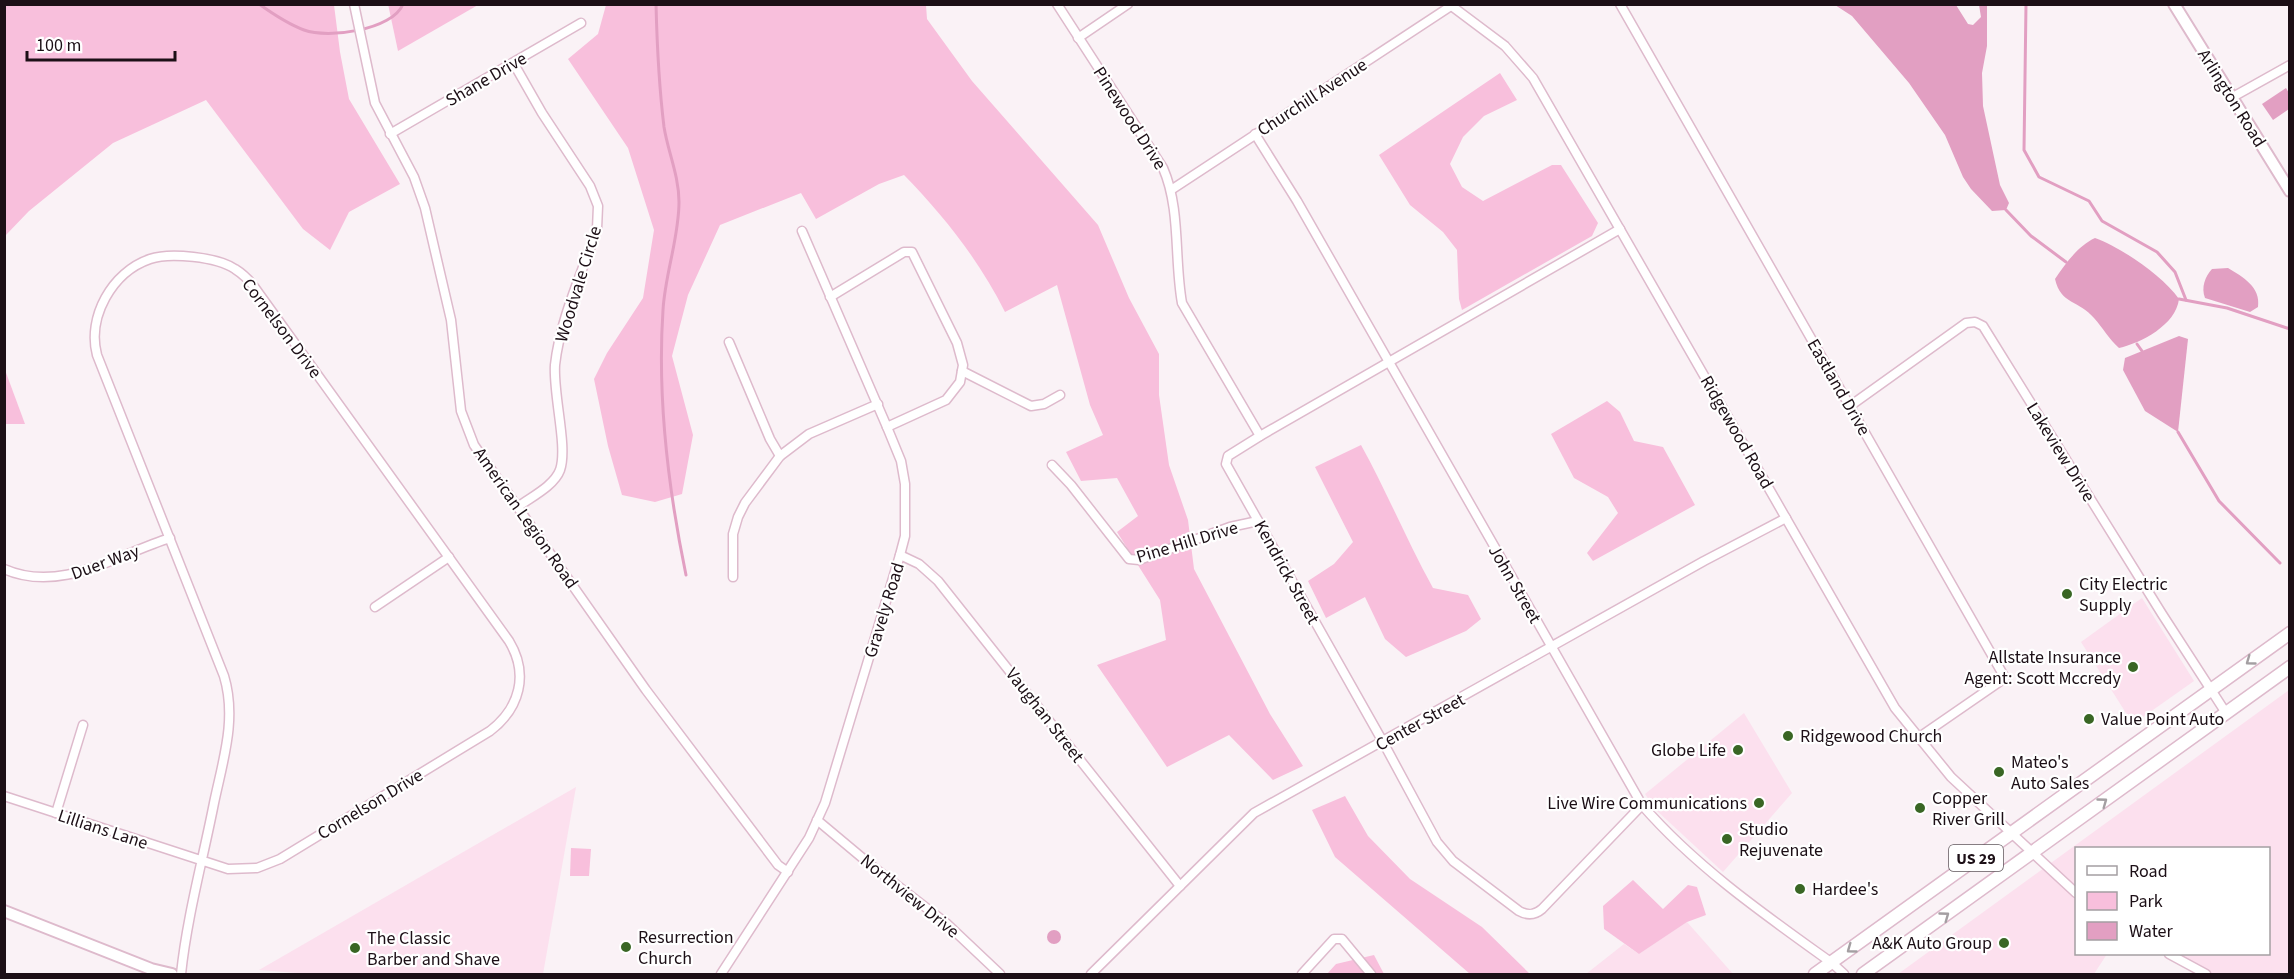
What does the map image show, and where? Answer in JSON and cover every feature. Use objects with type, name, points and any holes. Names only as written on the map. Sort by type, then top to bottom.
[{"type":"main road","name":"Arlington Road","points":[[2174,4],[2289,191]]},
{"type":"main road","name":"US 29","points":[[1815,975],[2289,633]]},
{"type":"main road","name":"US 29","points":[[1863,975],[2289,667]]},
{"type":"main road","points":[[4,911],[151,969],[172,975]]},
{"type":"street","name":"American Legion Road","points":[[354,4],[360,42],[375,103],[414,177],[425,208],[450,320],[464,421],[481,457],[519,506],[646,690],[778,865],[788,872]]},
{"type":"street","name":"Pinewood Drive","points":[[1057,4],[1163,168],[1171,190],[1178,284],[1182,303],[1260,436]]},
{"type":"street","points":[[1078,38],[1128,4]]},
{"type":"street","name":"Eastland Drive","points":[[1620,4],[2005,678],[1918,738]]},
{"type":"street","name":"Churchill Avenue","points":[[1171,190],[1452,5]]},
{"type":"street","name":"Ridgewood Road","points":[[1452,5],[1505,46],[1529,73],[1895,708],[1963,789],[2075,892]]},
{"type":"street","name":"Shane Drive","points":[[390,134],[581,24]]},
{"type":"street","name":"Woodvale Circle","points":[[514,64],[542,113],[590,186],[596,199],[599,215],[597,229],[564,325],[555,365],[556,403],[562,452],[560,472],[550,483],[519,506]]},
{"type":"street","points":[[2231,98],[2289,65]]},
{"type":"street","name":"John Street","points":[[1255,134],[1297,201],[1642,805],[1668,832],[1748,903],[1832,963],[1844,975]]},
{"type":"street","name":"Kendrick Street","points":[[1620,229],[1260,436],[1228,456],[1226,464],[1437,842],[1444,852],[1462,868],[1520,911],[1535,914],[1642,805]]},
{"type":"street","name":"Gravely Road","points":[[721,975],[788,872],[817,820],[832,781],[904,536],[905,484],[901,461],[802,231]]},
{"type":"street","points":[[830,297],[904,252],[912,252],[957,343],[963,365],[960,382],[946,400],[888,427]]},
{"type":"street","name":"Cornelson Drive","points":[[181,975],[202,861],[229,732],[230,703],[224,676],[98,355],[94,337],[99,311],[116,283],[128,271],[148,259],[171,255],[221,262],[236,269],[250,281],[509,641],[516,655],[520,672],[515,702],[507,716],[490,731],[280,859],[247,870],[228,869],[202,861]]},
{"type":"street","name":"Lakeview Drive","points":[[1850,406],[1966,323],[1975,322],[1983,326],[2226,713]]},
{"type":"street","points":[[729,342],[770,439],[780,456]]},
{"type":"street","points":[[962,371],[1031,406],[1044,404],[1060,395]]},
{"type":"street","points":[[733,577],[733,534],[738,517],[745,503],[780,456],[809,434],[878,404]]},
{"type":"street","name":"Pine Hill Drive","points":[[1052,465],[1071,485],[1128,559],[1139,560],[1230,527],[1258,521]]},
{"type":"street","name":"Center Street","points":[[1091,975],[1254,813],[1704,561],[1786,518]]},
{"type":"street","name":"Duer Way","points":[[4,569],[31,577],[62,577],[170,538]]},
{"type":"street","name":"Vaughan Street","points":[[900,555],[919,564],[938,581],[1180,886]]},
{"type":"street","points":[[375,607],[449,557]]},
{"type":"street","points":[[56,813],[83,725]]},
{"type":"street","name":"Lillians Lane","points":[[4,796],[202,861]]},
{"type":"street","name":"Northview Drive","points":[[817,820],[946,922],[1000,975]]},
{"type":"street","points":[[1302,975],[1335,939],[1342,939],[1371,975]]},
{"type":"street","points":[[2171,955],[2205,975]]},
{"type":"shaded area","points":[[2142,598],[2194,681],[2133,724],[2081,642]]},
{"type":"shaded area","points":[[2289,690],[2289,974],[2204,974],[2169,955],[2270,955],[2270,847],[2075,847],[2075,955],[2106,955],[2094,974],[1898,974]]},
{"type":"shaded area","points":[[1744,713],[1792,793],[1723,872],[1656,810],[1645,794]]},
{"type":"shaded area","points":[[576,787],[543,974],[310,974],[259,970]]},
{"type":"shaded area","points":[[1687,922],[1733,974],[1586,974],[1624,944],[1639,954]]},
{"type":"green space","points":[[5,4],[334,5],[349,99],[400,184],[349,212],[330,250],[303,229],[206,100],[113,143],[29,211],[5,236]]},
{"type":"green space","points":[[388,4],[478,4],[478,5],[398,51]]},
{"type":"green space","points":[[606,5],[926,5],[927,19],[972,81],[1098,225],[1129,298],[1159,354],[1159,395],[1169,465],[1188,520],[1194,569],[1270,714],[1303,766],[1273,780],[1229,735],[1167,767],[1097,665],[1166,640],[1160,600],[1117,532],[1138,516],[1117,478],[1081,481],[1066,452],[1103,435],[1090,405],[1057,285],[1005,312],[984,274],[960,239],[904,175],[879,184],[816,219],[801,193],[720,225],[688,295],[672,356],[693,435],[682,494],[655,502],[622,495],[608,446],[594,379],[607,353],[643,298],[654,230],[628,148],[568,59],[598,34]]},
{"type":"green space","points":[[1500,73],[1517,100],[1484,116],[1463,137],[1450,164],[1462,187],[1483,201],[1552,165],[1561,165],[1598,223],[1592,236],[1462,310],[1459,299],[1457,250],[1443,232],[1410,205],[1379,155]]},
{"type":"green space","points":[[5,370],[25,424],[5,424]]},
{"type":"green space","points":[[1607,401],[1620,412],[1634,441],[1663,447],[1695,505],[1593,561],[1587,553],[1618,513],[1608,497],[1574,478],[1551,434]]},
{"type":"green space","points":[[1361,445],[1433,588],[1468,595],[1481,619],[1466,631],[1406,657],[1385,639],[1365,597],[1326,618],[1308,581],[1334,564],[1353,542],[1315,467]]},
{"type":"green space","points":[[1345,796],[1368,836],[1410,879],[1482,927],[1530,974],[1470,974],[1335,857],[1312,810]]},
{"type":"green space","points":[[571,848],[591,849],[589,876],[570,876]]},
{"type":"green space","points":[[1633,880],[1663,909],[1688,885],[1697,887],[1706,915],[1687,922],[1639,954],[1604,929],[1603,906]]},
{"type":"green space","points":[[1374,955],[1384,974],[1327,974],[1336,964]]},
{"type":"water","points":[[1835,5],[1956,5],[1968,24],[1973,25],[1981,17],[1979,5],[1987,5],[1987,46],[1982,73],[1983,106],[2000,185],[2009,203],[2006,210],[1992,211],[1971,189],[1963,177],[1945,135],[1909,83],[1852,16]]},
{"type":"water","points":[[2286,88],[2289,93],[2289,109],[2273,120],[2262,104]]},
{"type":"water","points":[[2095,238],[2141,263],[2179,299],[2171,317],[2164,325],[2147,337],[2119,348],[2088,312],[2062,294],[2055,279],[2078,251]]},
{"type":"water","points":[[2228,268],[2254,288],[2258,307],[2250,312],[2205,298],[2204,286],[2212,269]]},
{"type":"water","points":[[2179,336],[2188,339],[2178,432],[2145,411],[2123,370],[2125,358]]},
{"type":"water","points":[[1054,930],[1059,932],[1061,937],[1059,942],[1054,944],[1049,942],[1047,937],[1049,932]]},
{"type":"waterway","points":[[259,4],[298,28],[315,33],[343,33],[374,26],[397,13],[403,4]]},
{"type":"waterway","points":[[656,4],[658,66],[664,127],[679,202],[677,229],[663,310],[663,410],[669,476],[686,575]]},
{"type":"waterway","points":[[2026,4],[2024,150],[2039,177],[2089,201],[2102,221],[2157,252],[2175,272],[2186,300]]},
{"type":"waterway","points":[[2006,210],[2031,236],[2066,262]]},
{"type":"waterway","points":[[2179,299],[2227,308],[2290,329]]},
{"type":"waterway","points":[[2137,344],[2142,351]]},
{"type":"waterway","points":[[2178,432],[2219,501],[2280,563]]},
{"type":"place","name":"City Electric Supply","points":[[2067,594]]},
{"type":"place","name":"Allstate Insurance Agent: Scott Mccredy","points":[[2133,667]]},
{"type":"place","name":"Value Point Auto","points":[[2089,719]]},
{"type":"place","name":"Ridgewood Church","points":[[1788,736]]},
{"type":"place","name":"Globe Life","points":[[1738,750]]},
{"type":"place","name":"Mateo's Auto Sales","points":[[1999,772]]},
{"type":"place","name":"Live Wire Communications","points":[[1759,803]]},
{"type":"place","name":"Copper River Grill","points":[[1920,808]]},
{"type":"place","name":"Studio Rejuvenate","points":[[1727,839]]},
{"type":"place","name":"Hardee's","points":[[1800,889]]},
{"type":"place","name":"A&K Auto Group","points":[[2004,943]]},
{"type":"place","name":"Resurrection Church","points":[[626,947]]},
{"type":"place","name":"The Classic Barber and Shave","points":[[355,948]]}]
